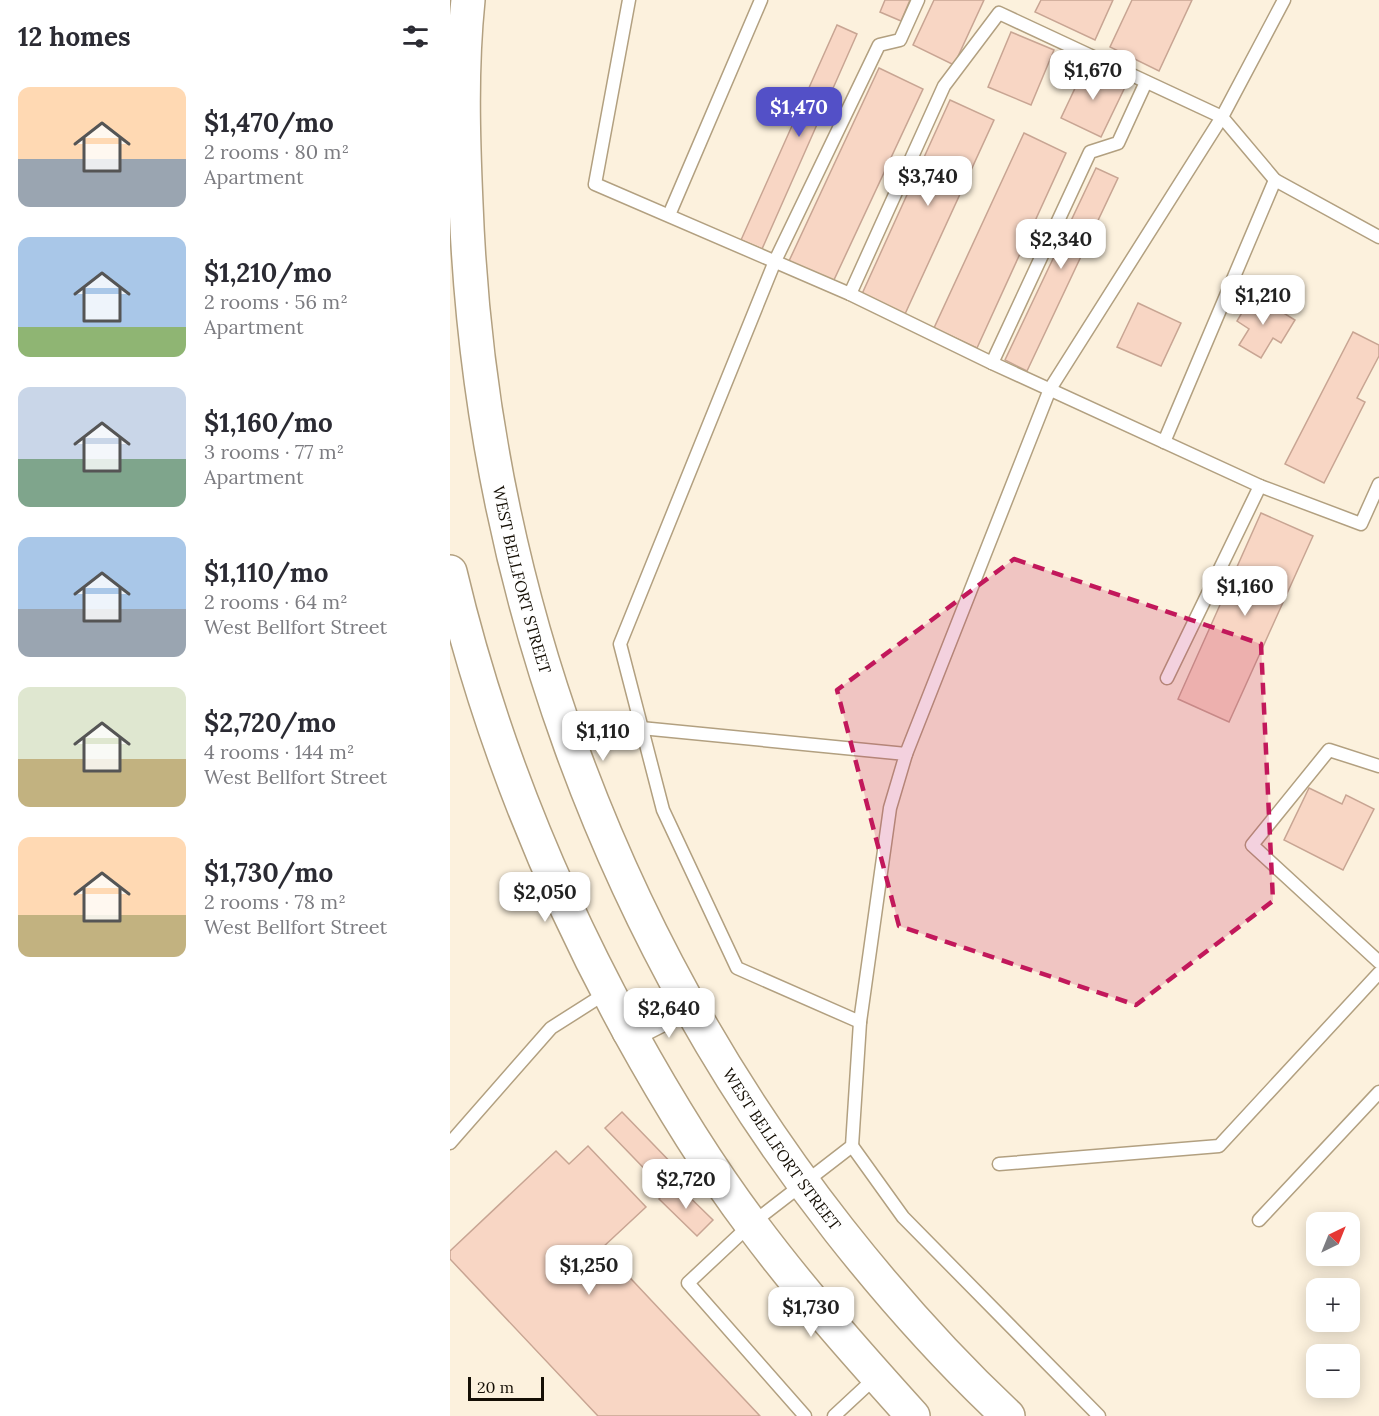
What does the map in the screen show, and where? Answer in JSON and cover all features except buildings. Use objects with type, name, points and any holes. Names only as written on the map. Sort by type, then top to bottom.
[{"type":"main road","name":"WEST BELLFORT STREET","points":[[468,2],[463,139],[471,295],[483,397],[494,467],[506,519],[544,667],[575,759],[627,883],[686,1002],[766,1132],[803,1183],[902,1306],[949,1358],[1008,1416]]},
{"type":"main road","points":[[450,572],[469,644],[507,765],[554,882],[577,934],[607,992],[677,1115],[751,1224],[822,1313],[913,1416]]},
{"type":"main road","points":[[629,1031],[686,1002]]},
{"type":"lane","points":[[629,0],[595,184],[850,294],[992,363],[1260,486],[1361,524],[1379,484]]},
{"type":"lane","points":[[669,215],[761,0]]},
{"type":"lane","points":[[860,1022],[737,968],[663,810],[620,644],[775,261],[879,45],[900,40],[918,0]]},
{"type":"lane","points":[[850,294],[944,86],[999,13],[1005,0]]},
{"type":"lane","points":[[1099,1416],[903,1217],[852,1146],[860,1022],[891,808],[906,754],[1050,389],[1222,117],[1284,0]]},
{"type":"lane","points":[[999,13],[1222,117],[1275,180],[1379,237]]},
{"type":"lane","points":[[992,363],[1090,152],[1118,143],[1146,82]]},
{"type":"lane","points":[[1164,442],[1275,180]]},
{"type":"lane","points":[[1167,678],[1260,486]]},
{"type":"lane","points":[[641,728],[906,754]]},
{"type":"lane","points":[[1379,765],[1329,750],[1252,845],[1379,962]]},
{"type":"lane","points":[[999,1164],[1219,1146],[1379,973]]},
{"type":"lane","points":[[450,1143],[551,1028],[607,992]]},
{"type":"lane","points":[[1259,1220],[1379,1092]]},
{"type":"lane","points":[[805,1416],[688,1283],[751,1224],[852,1146]]},
{"type":"lane","points":[[834,1416],[877,1376]]},
{"type":"highlighted area","points":[[1014,559],[1261,644],[1273,901],[1136,1005],[899,926],[837,690]]}]
